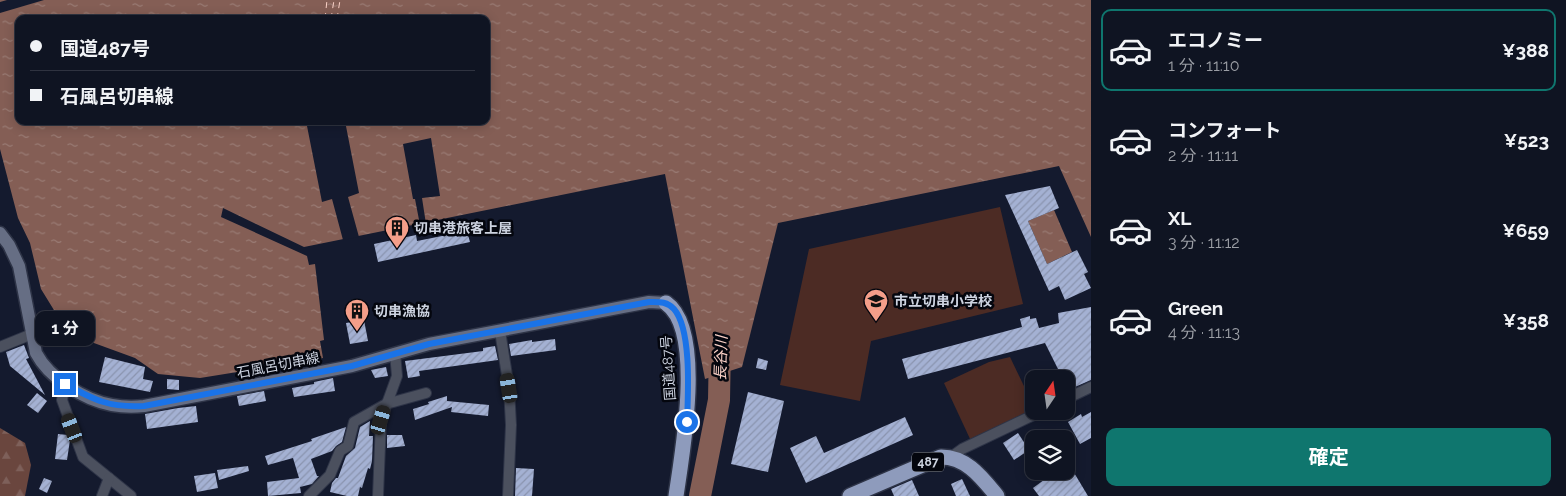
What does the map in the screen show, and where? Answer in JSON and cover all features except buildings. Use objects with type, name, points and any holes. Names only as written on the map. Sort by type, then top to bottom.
[{"type":"highway","name":"国道487号","points":[[666,303],[673,308],[679,318],[687,358],[687,422],[676,496]]},
{"type":"highway","name":"487","points":[[850,496],[941,457],[950,457],[970,466],[997,496]]},
{"type":"main road","name":"石風呂切串線","points":[[0,233],[9,245],[19,266],[36,353],[42,364],[51,374],[65,384],[94,399],[111,405],[129,407],[144,406],[352,366],[429,344],[649,302],[666,303]]},
{"type":"street","points":[[500,331],[509,388],[511,425],[508,496]]},
{"type":"street","points":[[0,347],[32,334]]},
{"type":"street","points":[[378,496],[381,420],[397,376],[395,353]]},
{"type":"street","points":[[65,384],[62,400],[83,457],[131,496]]},
{"type":"street","points":[[1075,395],[1091,388]]},
{"type":"street","points":[[309,496],[330,475],[340,451],[348,446],[354,422],[386,404],[426,393]]},
{"type":"street","points":[[950,457],[962,449],[1025,419]]},
{"type":"street","points":[[102,496],[108,478]]},
{"type":"green space","points":[[0,428],[25,443],[31,465],[25,496],[0,496]]},
{"type":"shaded area","points":[[1000,207],[1023,304],[871,341],[860,401],[780,385],[809,249]]},
{"type":"shaded area","points":[[1010,357],[1025,388],[1025,415],[971,441],[944,383],[989,362]]},
{"type":"water","points":[[0,0],[1091,0],[1091,237],[1059,166],[778,223],[742,367],[705,379],[665,174],[304,247],[223,208],[221,217],[307,256],[309,265],[315,264],[324,340],[320,341],[323,358],[200,378],[158,374],[135,358],[83,339],[57,315],[41,289],[30,243],[18,218],[0,149]]},
{"type":"water","points":[[1054,210],[1072,252],[1047,264],[1028,221]]},
{"type":"pier","points":[[7,0],[44,0],[0,13],[0,2]]},
{"type":"pier","points":[[346,125],[359,193],[348,197],[359,237],[343,240],[332,199],[322,202],[307,126]]},
{"type":"pier","points":[[431,138],[440,196],[422,198],[426,224],[420,225],[415,199],[413,199],[403,144]]},
{"type":"waterway","name":"長谷川","points":[[700,496],[719,400],[720,344]]},
{"type":"ferry route","points":[[325,15],[327,0]]},
{"type":"ferry route","points":[[332,15],[334,0]]},
{"type":"ferry route","points":[[338,15],[340,0]]},
{"type":"place","name":"切串港旅客上屋","points":[[397,249]]},
{"type":"place","name":"市立切串小学校","points":[[876,322]]},
{"type":"place","name":"切串漁協","points":[[357,332]]},
{"type":"route","points":[[65,384],[94,399],[111,405],[144,406],[352,366],[429,344],[649,302],[658,302],[666,303],[673,308],[679,318],[683,332],[687,358],[687,422]]}]
